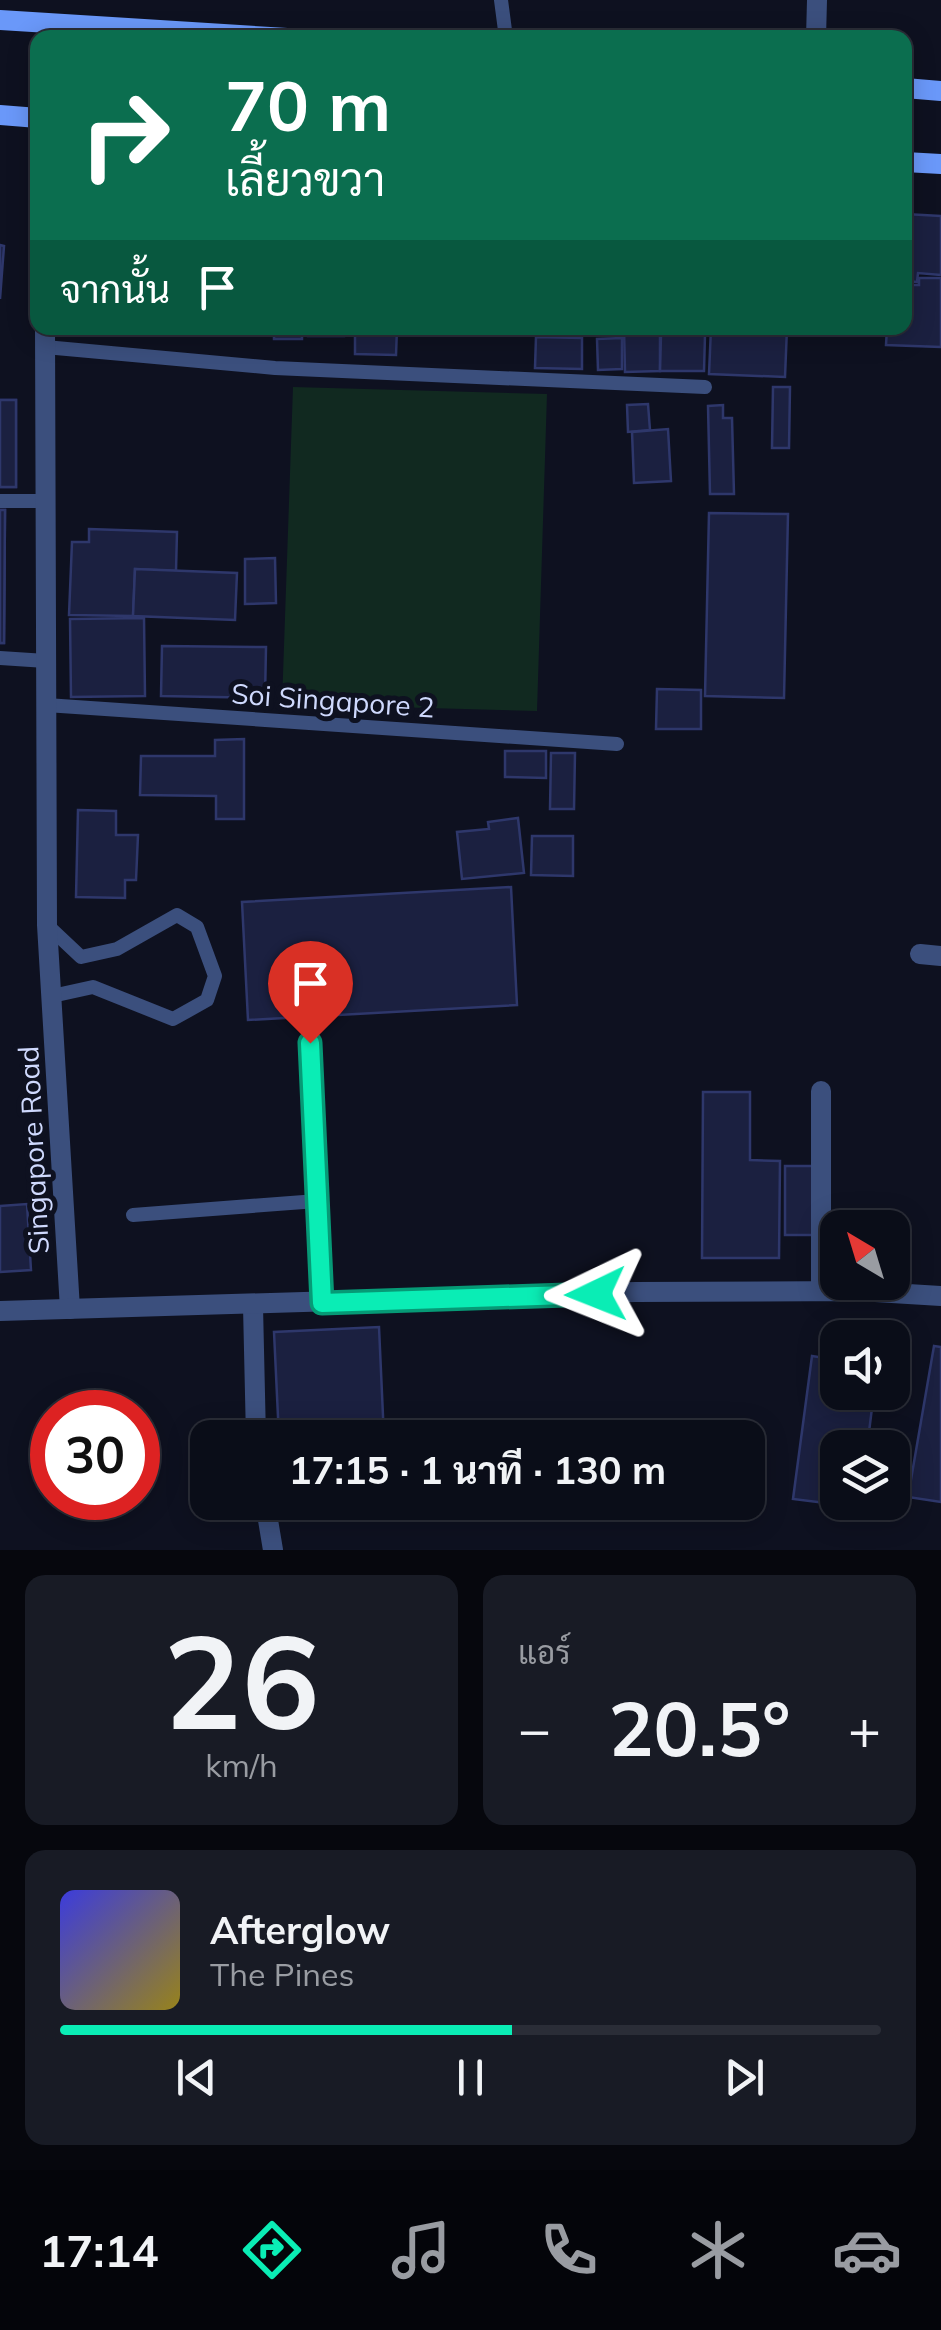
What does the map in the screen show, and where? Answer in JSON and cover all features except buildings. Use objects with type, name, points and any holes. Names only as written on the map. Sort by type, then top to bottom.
[{"type":"main road","points":[[0,20],[159,30]]},
{"type":"main road","points":[[912,89],[941,91]]},
{"type":"main road","points":[[0,115],[30,117]]},
{"type":"main road","points":[[912,162],[941,164]]},
{"type":"street","points":[[816,0],[816,30]]},
{"type":"street","name":"Singapore Road","points":[[46,338],[47,926],[70,1309]]},
{"type":"street","points":[[821,1090],[821,1210]]},
{"type":"street","points":[[0,1310],[820,1291]]},
{"type":"street","points":[[910,1295],[941,1296]]},
{"type":"street","points":[[253,1306],[256,1420]]},
{"type":"street","points":[[268,1520],[273,1550]]},
{"type":"lane","points":[[502,0],[505,30]]},
{"type":"lane","points":[[46,338],[275,368],[705,388]]},
{"type":"lane","points":[[0,501],[46,501]]},
{"type":"lane","points":[[0,658],[46,661]]},
{"type":"lane","name":"Soi Singapore 2","points":[[46,705],[617,744]]},
{"type":"lane","points":[[47,926],[81,956],[117,949],[177,915],[197,927],[215,976],[208,1000],[173,1019],[93,988],[52,996]]},
{"type":"lane","points":[[310,1043],[322,1303]]},
{"type":"lane","points":[[134,1216],[316,1202]]},
{"type":"green space","points":[[293,387],[547,394],[537,711],[282,704]]},
{"type":"route","points":[[310,1043],[322,1303],[596,1294]]}]
